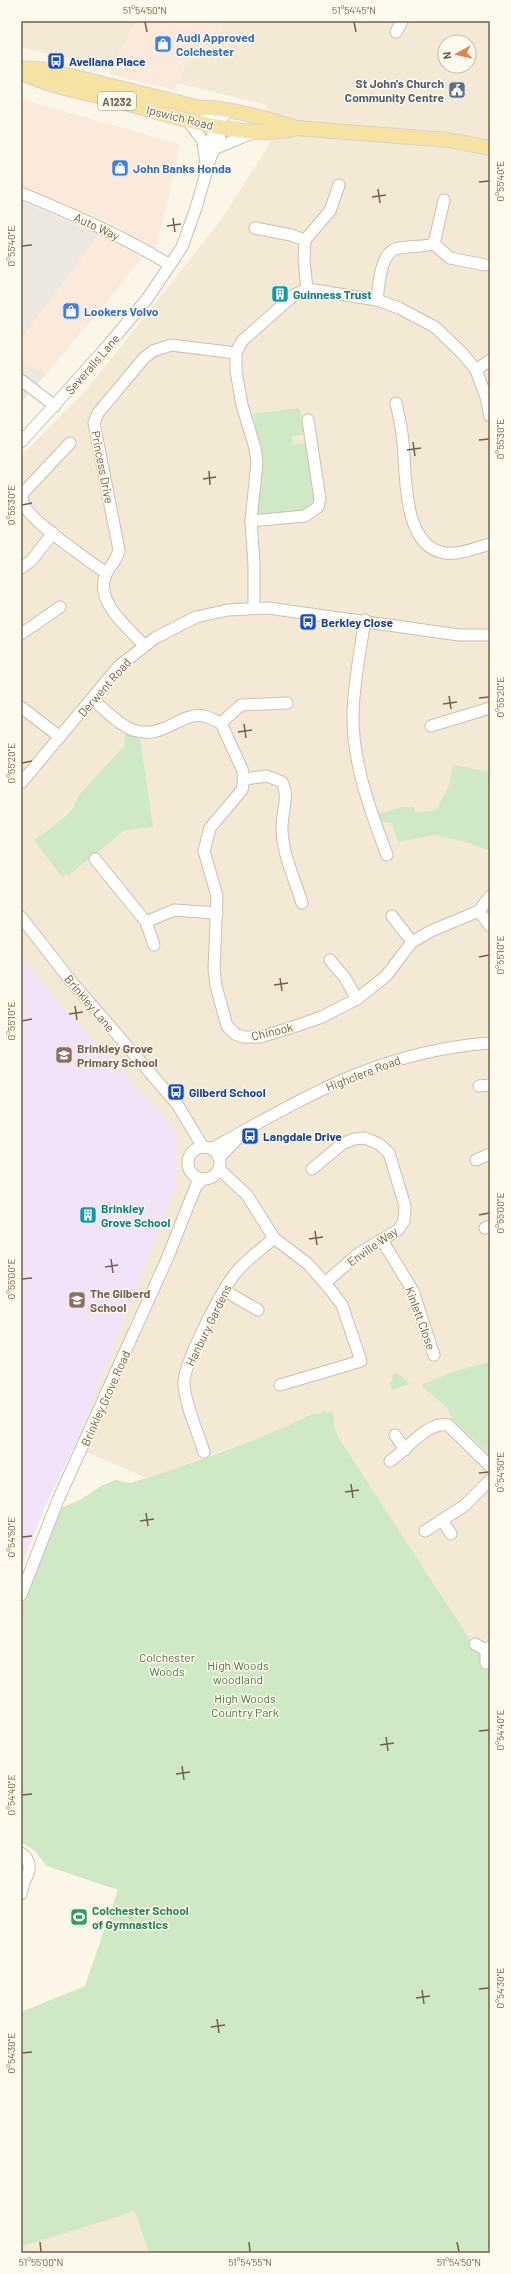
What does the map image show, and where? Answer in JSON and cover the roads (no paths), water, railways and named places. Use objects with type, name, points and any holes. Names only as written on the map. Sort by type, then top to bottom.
[{"type":"main road","name":"Ipswich Road","points":[[21,68],[47,70],[200,108],[207,107],[281,122],[296,128],[441,139],[490,148]]},
{"type":"main road","name":"Ipswich Road","points":[[21,72],[79,91],[215,126],[284,132],[296,128]]},
{"type":"street","points":[[396,32],[402,21]]},
{"type":"street","points":[[200,108],[207,114],[215,126],[228,112]]},
{"type":"street","name":"Severalls Lane","points":[[187,120],[204,141],[207,173]]},
{"type":"street","name":"Severalls Lane","points":[[21,442],[55,406],[147,300],[182,247],[213,152],[219,141],[220,133],[215,126]]},
{"type":"street","points":[[213,152],[259,131]]},
{"type":"street","points":[[307,289],[304,260],[305,240],[330,211],[339,185]]},
{"type":"street","name":"Auto Way","points":[[21,193],[88,221],[136,244],[170,265]]},
{"type":"street","points":[[434,244],[444,200]]},
{"type":"street","points":[[255,228],[291,235],[305,240]]},
{"type":"street","points":[[434,244],[450,258],[485,265]]},
{"type":"street","points":[[377,300],[386,259],[390,251],[398,248],[434,244]]},
{"type":"street","points":[[254,607],[254,565],[250,521],[257,462],[255,448],[242,405],[236,371],[236,353],[242,341],[294,295],[307,289],[377,300],[399,308],[435,327],[463,354],[476,370],[486,397],[490,416]]},
{"type":"street","name":"Princess Drive","points":[[144,645],[108,605],[102,589],[106,573],[117,561],[119,550],[94,423],[98,413],[144,358],[153,351],[171,345],[236,353]]},
{"type":"street","points":[[476,370],[490,360]]},
{"type":"street","points":[[21,380],[55,406]]},
{"type":"street","points":[[396,403],[403,440],[406,490],[421,539],[430,548],[446,553],[490,544]]},
{"type":"street","points":[[250,521],[305,516],[318,507],[320,499],[308,420]]},
{"type":"street","points":[[70,442],[23,493],[23,503],[30,514],[106,573]]},
{"type":"street","points":[[21,568],[31,561],[53,533]]},
{"type":"street","points":[[21,634],[60,606]]},
{"type":"street","name":"Derwent Road","points":[[21,783],[93,700],[120,666],[144,645],[171,628],[196,617],[228,610],[254,607],[365,620],[459,635],[490,635]]},
{"type":"street","points":[[365,620],[354,695],[356,749],[358,767],[386,855]]},
{"type":"street","points":[[93,700],[121,723],[132,729],[148,733],[164,730],[189,717],[204,716],[221,723],[242,769],[244,779],[267,776],[282,782],[285,787],[286,795],[282,831],[285,848],[302,903]]},
{"type":"street","points":[[221,723],[241,705],[287,703]]},
{"type":"street","points":[[21,707],[60,737]]},
{"type":"street","points":[[431,726],[490,708]]},
{"type":"street","name":"Chinook","points":[[244,779],[242,790],[210,828],[204,851],[218,896],[214,969],[216,986],[227,1026],[235,1034],[244,1037],[260,1036],[322,1017],[357,999],[386,976],[412,942],[431,930],[479,911]]},
{"type":"street","points":[[96,859],[146,922],[154,945]]},
{"type":"street","points":[[490,896],[479,911],[490,926]]},
{"type":"street","points":[[146,922],[174,910],[217,913]]},
{"type":"street","points":[[392,916],[412,942]]},
{"type":"street","name":"Brinkley Lane","points":[[21,917],[70,980],[177,1104],[203,1148]]},
{"type":"street","points":[[330,960],[345,978],[357,999]]},
{"type":"street","name":"Highclere Road","points":[[203,1148],[246,1130],[329,1085],[389,1061],[460,1045],[490,1043]]},
{"type":"street","name":"Highclere Road","points":[[219,1164],[246,1130]]},
{"type":"street","name":"Enville Way","points":[[312,1169],[342,1144],[354,1139],[365,1138],[379,1144],[389,1153],[405,1206],[404,1221],[398,1230],[358,1254],[324,1283]]},
{"type":"street","points":[[233,1182],[192,1174],[188,1163],[189,1157],[203,1148],[219,1164],[254,1205],[274,1238],[308,1264],[342,1305],[361,1361],[280,1385]]},
{"type":"street","points":[[476,1160],[490,1154]]},
{"type":"street","points":[[207,1178],[219,1164]]},
{"type":"street","name":"Brinkley Grove Road","points":[[191,1202],[189,1186],[192,1174]]},
{"type":"street","name":"Brinkley Grove Road","points":[[21,1595],[58,1500],[191,1202],[196,1186],[207,1178]]},
{"type":"street","name":"Hanbury Gardens","points":[[204,1452],[186,1398],[184,1384],[185,1373],[203,1330],[234,1274],[274,1238]]},
{"type":"street","name":"Kinlett Close","points":[[382,1240],[413,1291],[434,1355]]},
{"type":"street","points":[[225,1291],[258,1310]]},
{"type":"street","points":[[390,1460],[405,1450],[432,1426],[448,1425],[490,1466]]},
{"type":"street","points":[[395,1435],[405,1450]]},
{"type":"street","points":[[425,1531],[464,1506],[490,1480]]},
{"type":"street","points":[[442,1520],[451,1534]]},
{"type":"street","points":[[475,1644],[488,1648],[486,1663]]},
{"type":"street","points":[[21,1853],[27,1858],[30,1867],[23,1881],[21,1894]]},
{"type":"place","name":"Audi Approved Colchester","points":[[163,44]]},
{"type":"place","name":"Avellana Place","points":[[56,61]]},
{"type":"place","name":"St John's Church Community Centre","points":[[457,90]]},
{"type":"place","name":"John Banks Honda","points":[[120,168]]},
{"type":"place","name":"Guinness Trust","points":[[280,294]]},
{"type":"place","name":"Lookers Volvo","points":[[71,311]]},
{"type":"place","name":"Berkley Close","points":[[308,622]]},
{"type":"place","name":"Brinkley Grove Primary School","points":[[64,1055]]},
{"type":"place","name":"Gilberd School","points":[[176,1092]]},
{"type":"place","name":"Langdale Drive","points":[[250,1136]]},
{"type":"place","name":"Brinkley Grove School","points":[[88,1215]]},
{"type":"place","name":"The Gilberd School","points":[[77,1300]]},
{"type":"place","name":"Colchester School of Gymnastics","points":[[79,1917]]},
{"type":"park label","name":"Colchester Woods","points":[[167,1664]]},
{"type":"park label","name":"High Woods woodland","points":[[238,1672]]},
{"type":"park label","name":"High Woods Country Park","points":[[245,1705]]}]
